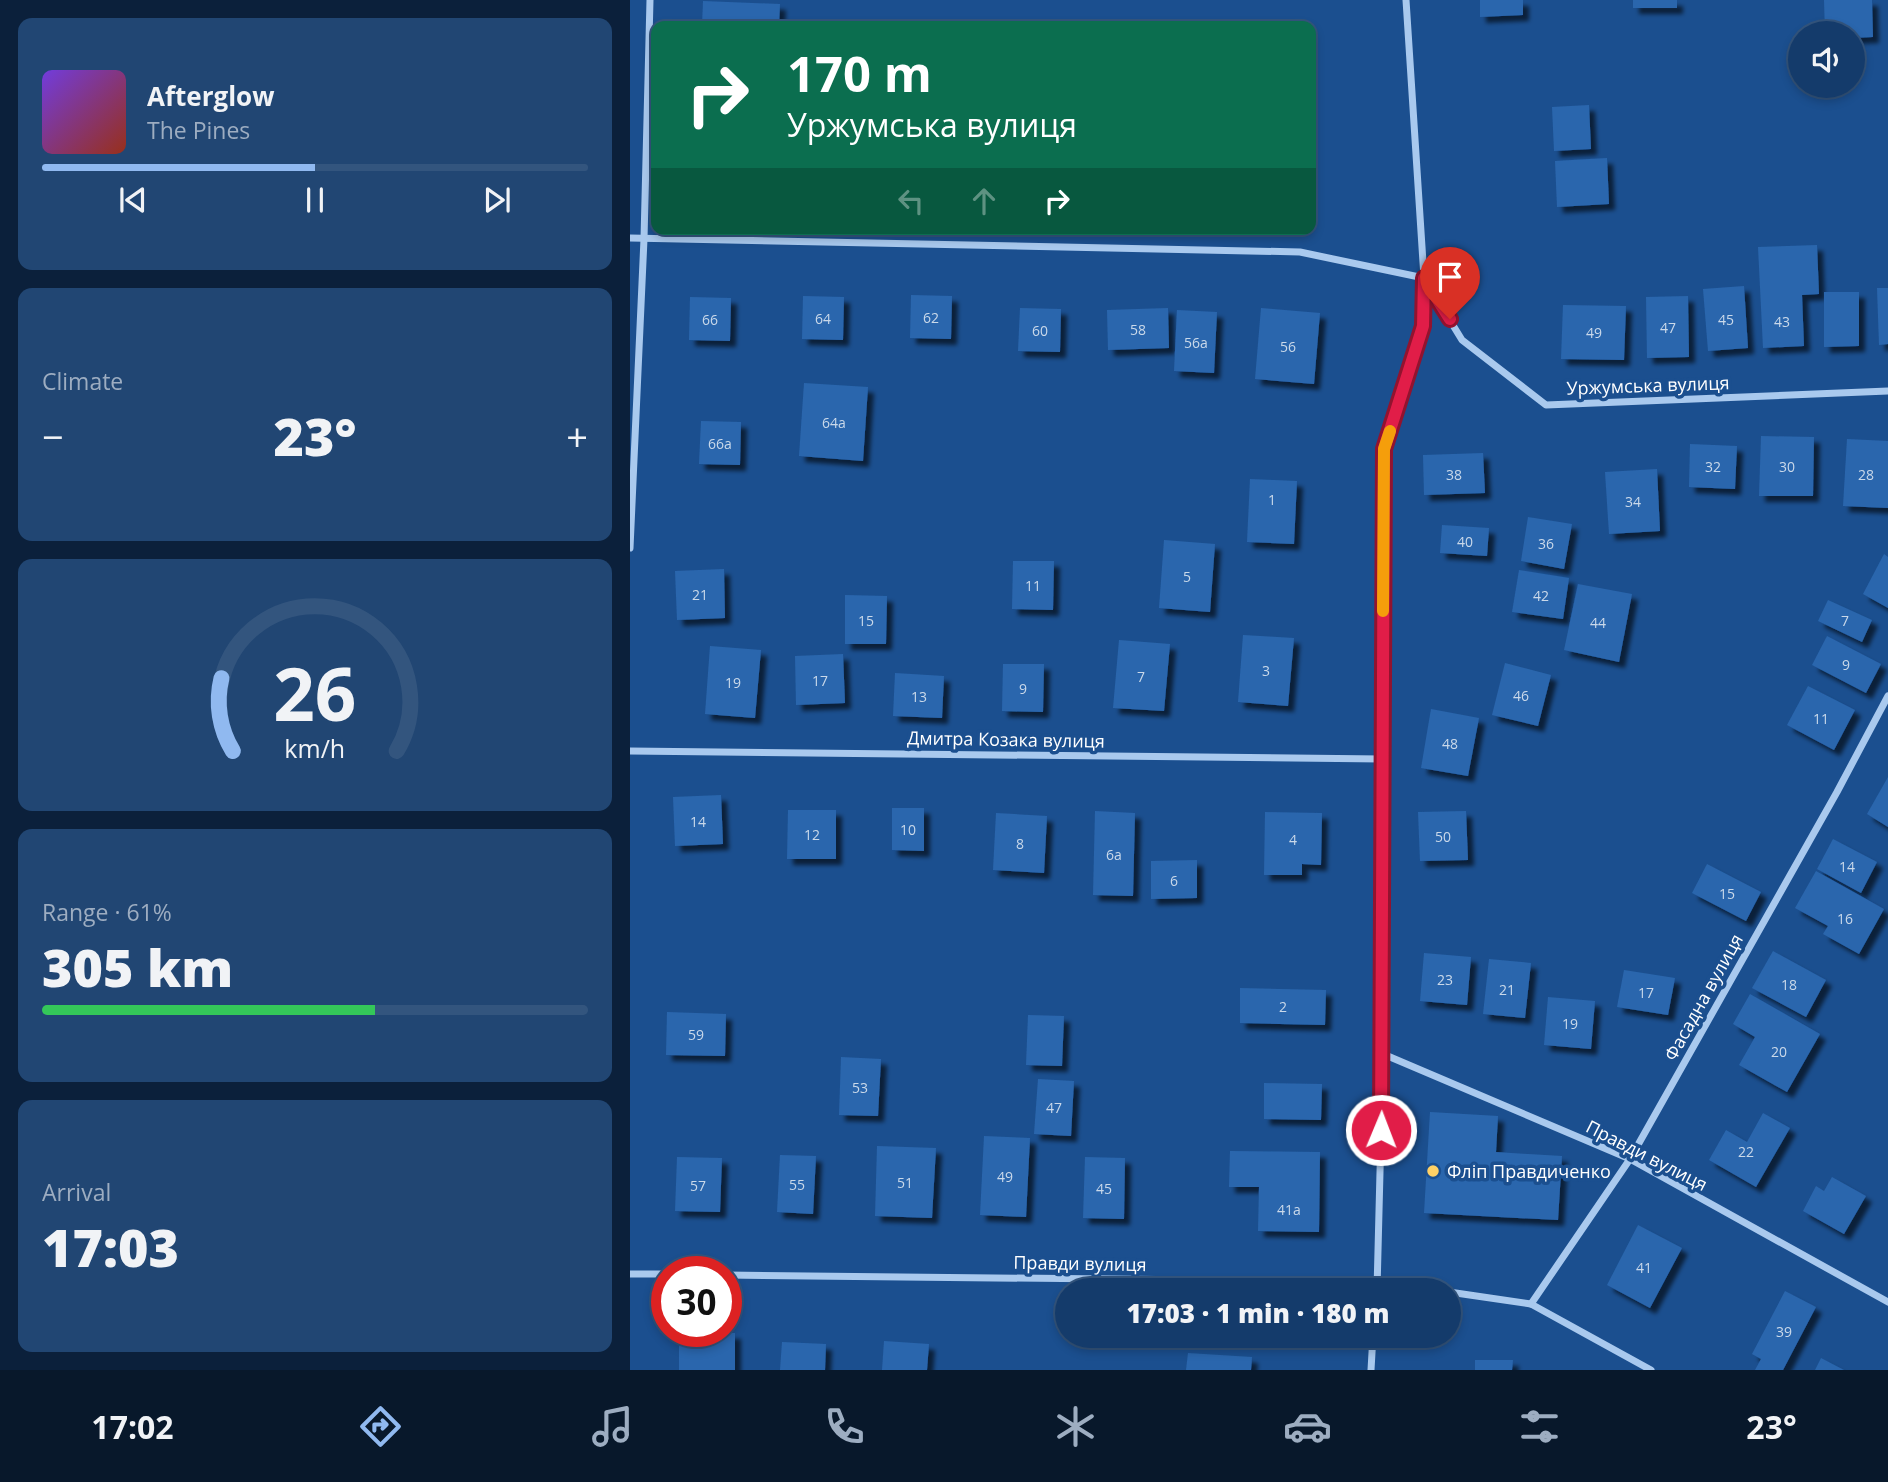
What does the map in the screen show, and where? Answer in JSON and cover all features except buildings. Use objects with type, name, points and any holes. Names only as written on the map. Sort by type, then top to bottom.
[{"type":"street","points":[[630,548],[644,239],[650,0]]},
{"type":"street","points":[[1377,1278],[1383,1054],[1384,449],[1423,326],[1424,278],[1406,0]]},
{"type":"street","points":[[630,238],[1300,251],[1424,278]]},
{"type":"street","name":"Уржумська вулиця","points":[[1424,278],[1462,340],[1546,405],[1888,391]]},
{"type":"street","name":"Фасадна вулиця","points":[[1531,1304],[1630,1159],[1837,792],[1888,696]]},
{"type":"street","name":"Дмитра Козака вулиця","points":[[630,751],[1382,759]]},
{"type":"street","name":"Правди вулиця","points":[[1383,1054],[1630,1159],[1888,1302]]},
{"type":"street","points":[[630,1274],[651,1274]]},
{"type":"street","name":"Правди вулиця","points":[[742,1275],[1055,1281]]},
{"type":"street","points":[[1461,1294],[1531,1304],[1651,1370]]},
{"type":"street","points":[[1371,1370],[1372,1348]]},
{"type":"slow traffic","points":[[1383,611],[1384,449],[1390,431]]},
{"type":"place","name":"Фліп Правдиченко","points":[[1433,1171]]},
{"type":"route","points":[[1381,1130],[1384,449],[1423,326],[1424,278],[1450,319]]}]
